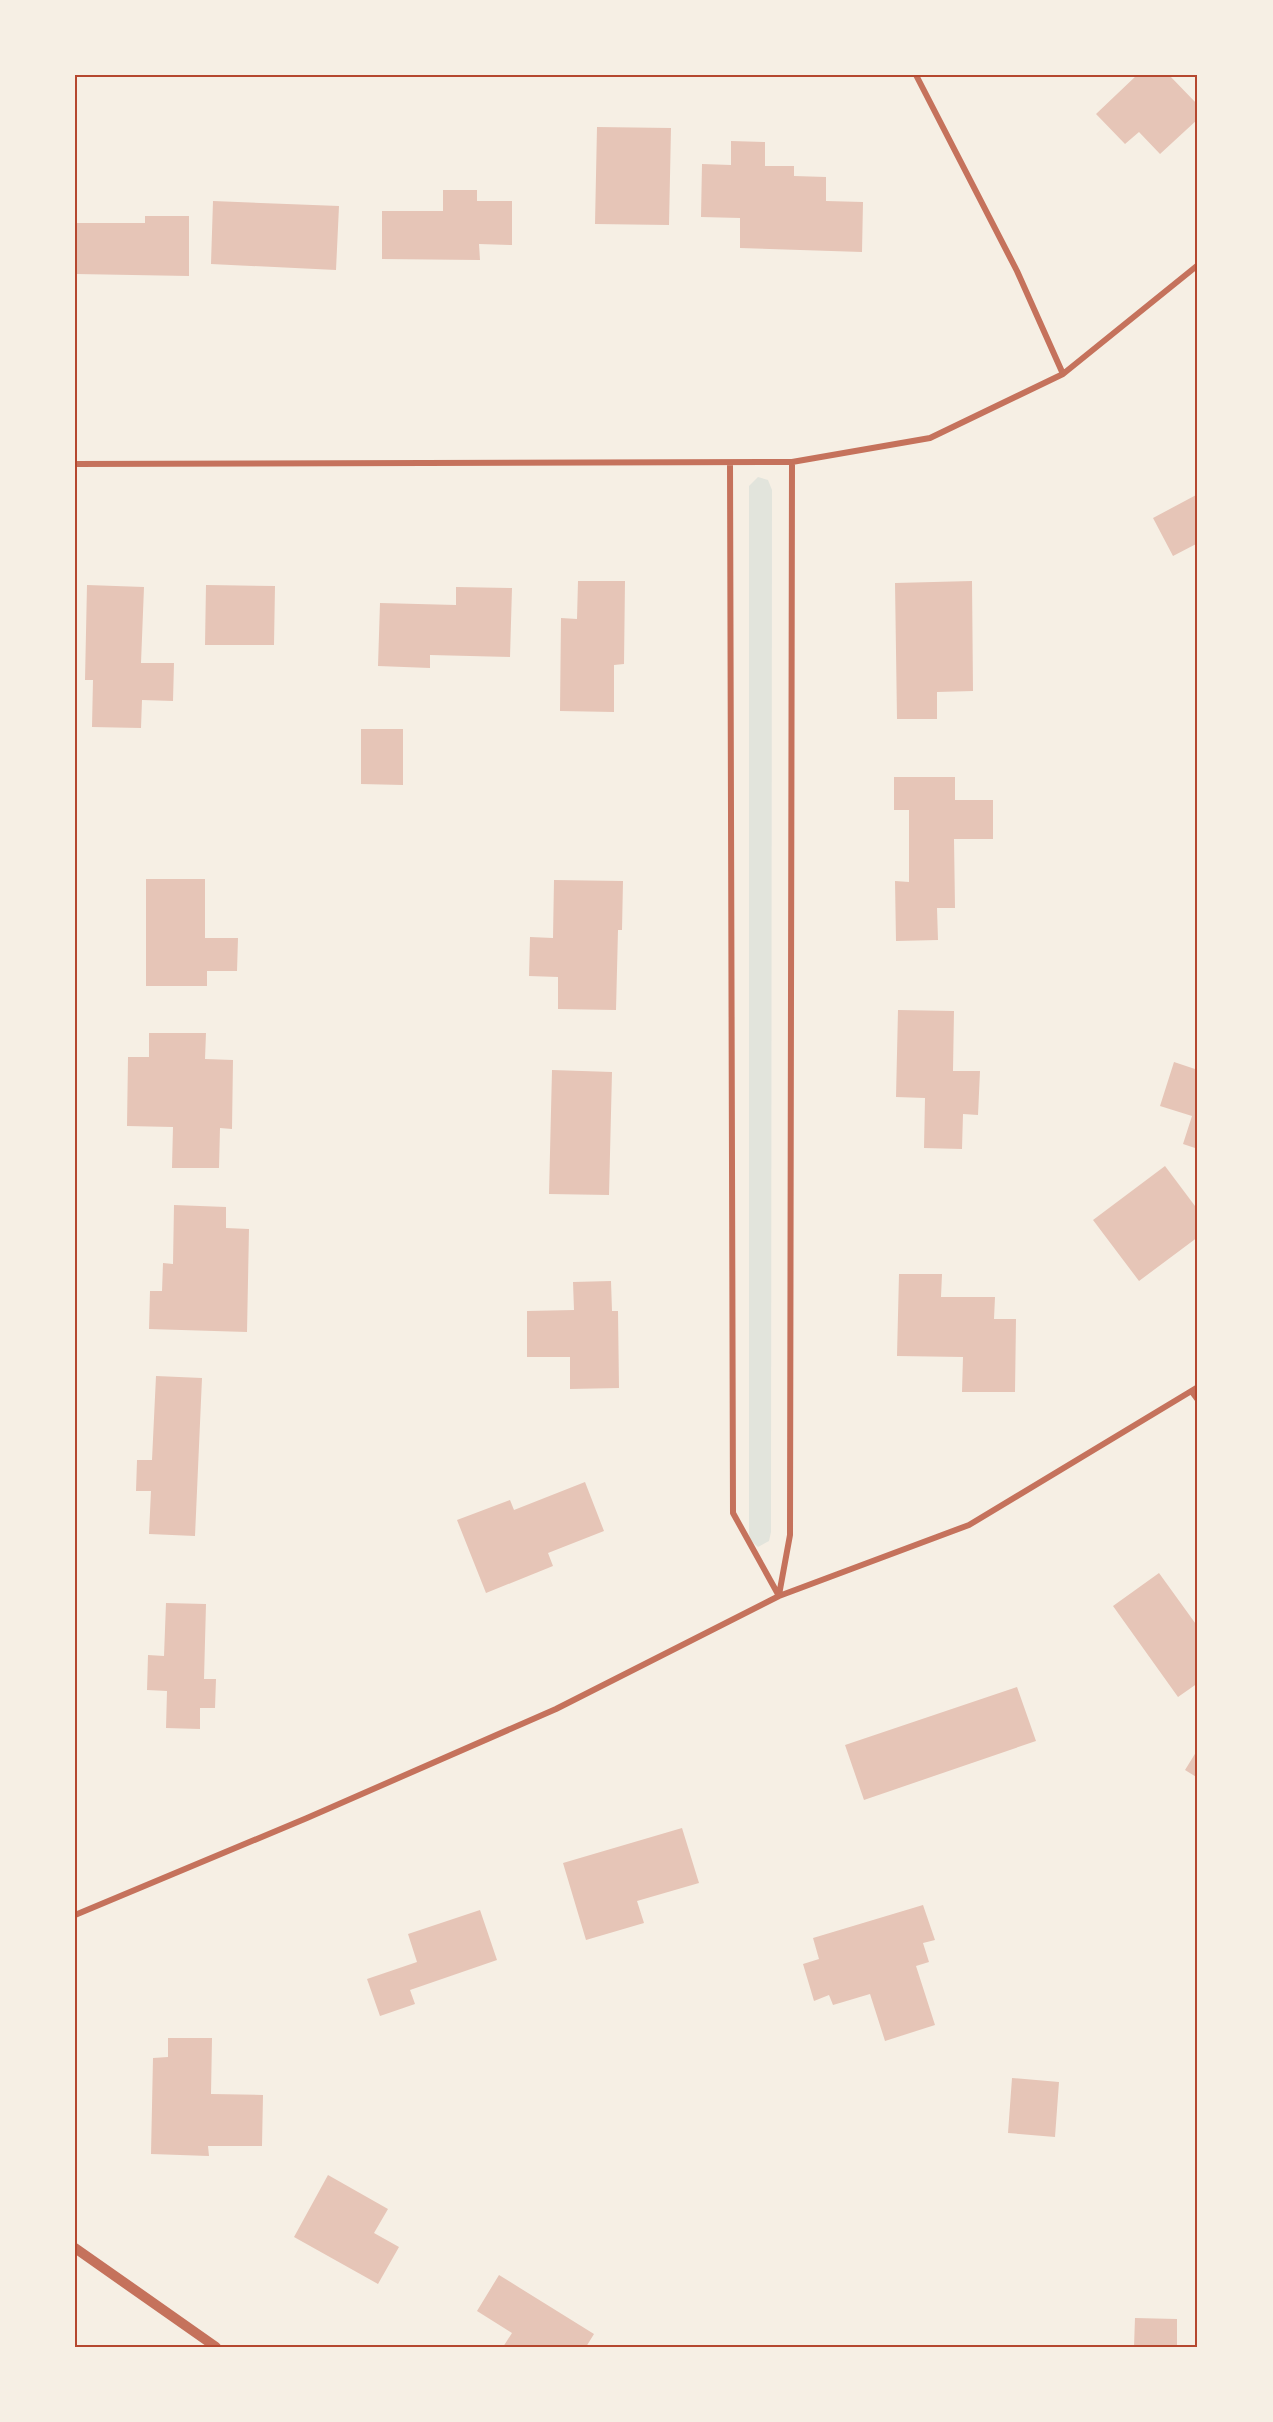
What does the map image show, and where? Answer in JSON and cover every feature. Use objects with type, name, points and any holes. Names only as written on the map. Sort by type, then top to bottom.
[{"type":"street","points":[[916,75],[1017,271],[1063,374]]},
{"type":"street","points":[[75,464],[792,462],[930,438],[1063,374],[1198,265]]},
{"type":"street","points":[[779,1596],[790,1535],[792,462]]},
{"type":"street","points":[[730,463],[733,1513],[779,1596]]},
{"type":"street","points":[[75,1915],[307,1818],[556,1708],[779,1596],[969,1525],[1195,1390],[1198,1400]]},
{"type":"street","points":[[75,2248],[216,2347]]},
{"type":"shaded area","points":[[758,477],[768,480],[772,490],[771,1532],[769,1541],[758,1547],[750,1540],[749,1534],[749,486]]},
{"type":"building","points":[[1137,75],[1169,75],[1198,105],[1198,119],[1160,154],[1139,132],[1125,144],[1096,114]]},
{"type":"building","points":[[597,127],[671,128],[669,225],[595,224]]},
{"type":"building","points":[[731,141],[765,142],[765,166],[794,166],[794,176],[826,177],[826,201],[863,202],[862,252],[740,248],[740,218],[701,217],[702,164],[731,165]]},
{"type":"building","points":[[443,190],[477,190],[477,201],[512,201],[512,245],[479,244],[480,260],[382,259],[382,211],[443,211]]},
{"type":"building","points":[[213,201],[339,206],[336,270],[211,264]]},
{"type":"building","points":[[145,216],[189,216],[189,276],[76,274],[77,223],[145,223]]},
{"type":"building","points":[[1198,494],[1198,543],[1173,556],[1153,518]]},
{"type":"building","points":[[578,581],[625,581],[624,664],[614,665],[614,712],[560,711],[561,618],[577,619]]},
{"type":"building","points":[[972,581],[973,691],[937,692],[937,719],[897,719],[895,583]]},
{"type":"building","points":[[87,585],[144,587],[141,663],[174,663],[173,701],[142,700],[141,728],[92,727],[93,680],[85,680]]},
{"type":"building","points":[[206,585],[275,586],[274,645],[205,645]]},
{"type":"building","points":[[456,587],[512,588],[510,657],[430,655],[430,668],[378,666],[380,603],[456,605]]},
{"type":"building","points":[[361,729],[403,729],[403,785],[361,784]]},
{"type":"building","points":[[894,777],[955,777],[955,800],[993,800],[993,839],[954,839],[955,908],[937,908],[938,940],[896,941],[895,881],[909,882],[909,810],[894,810]]},
{"type":"building","points":[[146,879],[205,879],[205,938],[238,938],[237,971],[207,971],[207,986],[146,986]]},
{"type":"building","points":[[554,880],[623,881],[622,930],[618,930],[616,1010],[558,1009],[558,977],[529,976],[530,937],[553,938]]},
{"type":"building","points":[[898,1010],[954,1011],[953,1071],[980,1071],[978,1115],[963,1114],[962,1149],[924,1148],[925,1098],[896,1097]]},
{"type":"building","points":[[149,1033],[206,1033],[205,1059],[233,1060],[232,1129],[220,1128],[219,1168],[172,1168],[173,1127],[127,1126],[128,1057],[149,1057]]},
{"type":"building","points":[[1174,1062],[1198,1070],[1198,1149],[1183,1144],[1192,1116],[1160,1106]]},
{"type":"building","points":[[552,1070],[612,1072],[609,1195],[549,1194]]},
{"type":"building","points":[[1165,1166],[1198,1210],[1198,1237],[1139,1281],[1093,1220]]},
{"type":"building","points":[[174,1205],[226,1207],[226,1228],[249,1229],[247,1332],[149,1329],[150,1291],[162,1291],[163,1263],[173,1264]]},
{"type":"building","points":[[899,1274],[942,1274],[941,1297],[995,1297],[994,1319],[1016,1319],[1015,1392],[962,1392],[963,1357],[897,1356]]},
{"type":"building","points":[[611,1281],[612,1311],[618,1311],[619,1388],[570,1389],[570,1357],[527,1357],[527,1311],[574,1310],[573,1282]]},
{"type":"building","points":[[156,1376],[202,1378],[195,1536],[149,1534],[151,1491],[136,1491],[137,1460],[152,1460]]},
{"type":"building","points":[[585,1482],[604,1531],[548,1553],[553,1566],[486,1593],[457,1520],[510,1500],[514,1510]]},
{"type":"building","points":[[1159,1573],[1198,1627],[1198,1683],[1178,1697],[1113,1606]]},
{"type":"building","points":[[166,1603],[206,1604],[204,1679],[216,1679],[215,1708],[200,1708],[200,1729],[166,1728],[167,1691],[147,1690],[148,1655],[164,1656]]},
{"type":"building","points":[[1017,1687],[1036,1741],[864,1800],[845,1745]]},
{"type":"building","points":[[1198,1749],[1198,1778],[1185,1770]]},
{"type":"building","points":[[682,1828],[699,1883],[637,1901],[644,1923],[586,1940],[563,1863]]},
{"type":"building","points":[[923,1905],[935,1940],[923,1943],[929,1962],[916,1966],[935,2025],[885,2041],[870,1994],[833,2005],[829,1995],[814,2001],[803,1964],[819,1959],[813,1938]]},
{"type":"building","points":[[480,1910],[497,1960],[410,1990],[415,2004],[380,2016],[367,1979],[417,1962],[408,1934]]},
{"type":"building","points":[[168,2038],[212,2038],[211,2094],[263,2095],[262,2146],[208,2146],[209,2156],[151,2154],[153,2058],[168,2057]]},
{"type":"building","points":[[1012,2078],[1059,2082],[1055,2137],[1008,2133]]},
{"type":"building","points":[[328,2175],[388,2209],[374,2233],[399,2247],[378,2284],[294,2237]]},
{"type":"building","points":[[499,2275],[594,2334],[586,2347],[503,2347],[512,2333],[477,2311]]},
{"type":"building","points":[[1135,2318],[1177,2319],[1177,2347],[1134,2347]]}]
